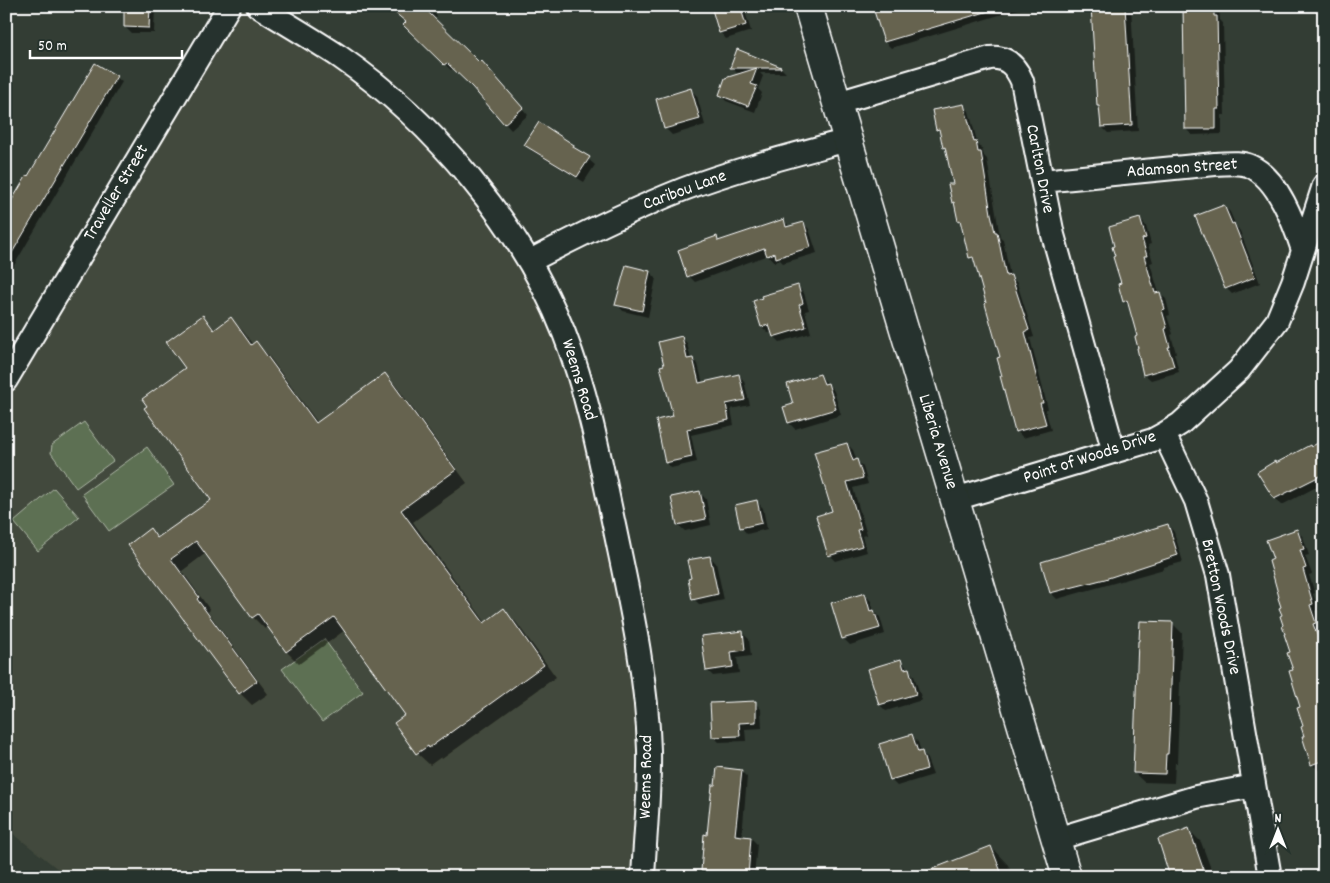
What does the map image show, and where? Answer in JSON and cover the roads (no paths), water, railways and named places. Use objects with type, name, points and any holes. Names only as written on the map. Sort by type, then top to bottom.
[{"type":"main road","name":"Liberia Avenue","points":[[808,6],[1067,877]]},
{"type":"street","name":"Traveller Street","points":[[6,380],[229,6]]},
{"type":"street","name":"Weems Road","points":[[258,6],[341,58],[378,86],[454,160],[491,204],[530,261],[564,334],[585,397],[599,455],[633,619],[648,719],[649,753],[643,877]]},
{"type":"street","name":"Carlton Drive","points":[[837,103],[990,58],[1002,59],[1012,64],[1017,70],[1022,81],[1053,236],[1114,452]]},
{"type":"street","name":"Caribou Lane","points":[[530,261],[593,228],[686,188],[848,140]]},
{"type":"street","name":"Adamson Street","points":[[1042,181],[1215,164],[1236,163],[1249,166],[1261,173],[1274,188],[1294,222],[1303,250]]},
{"type":"street","name":"Point of Woods Drive","points":[[955,499],[1114,452],[1164,434],[1195,411],[1239,370],[1267,336],[1283,309],[1324,185]]},
{"type":"street","name":"Bretton Woods Drive","points":[[1164,434],[1196,501],[1218,575],[1270,877]]},
{"type":"street","points":[[1056,838],[1196,797],[1254,786]]}]
